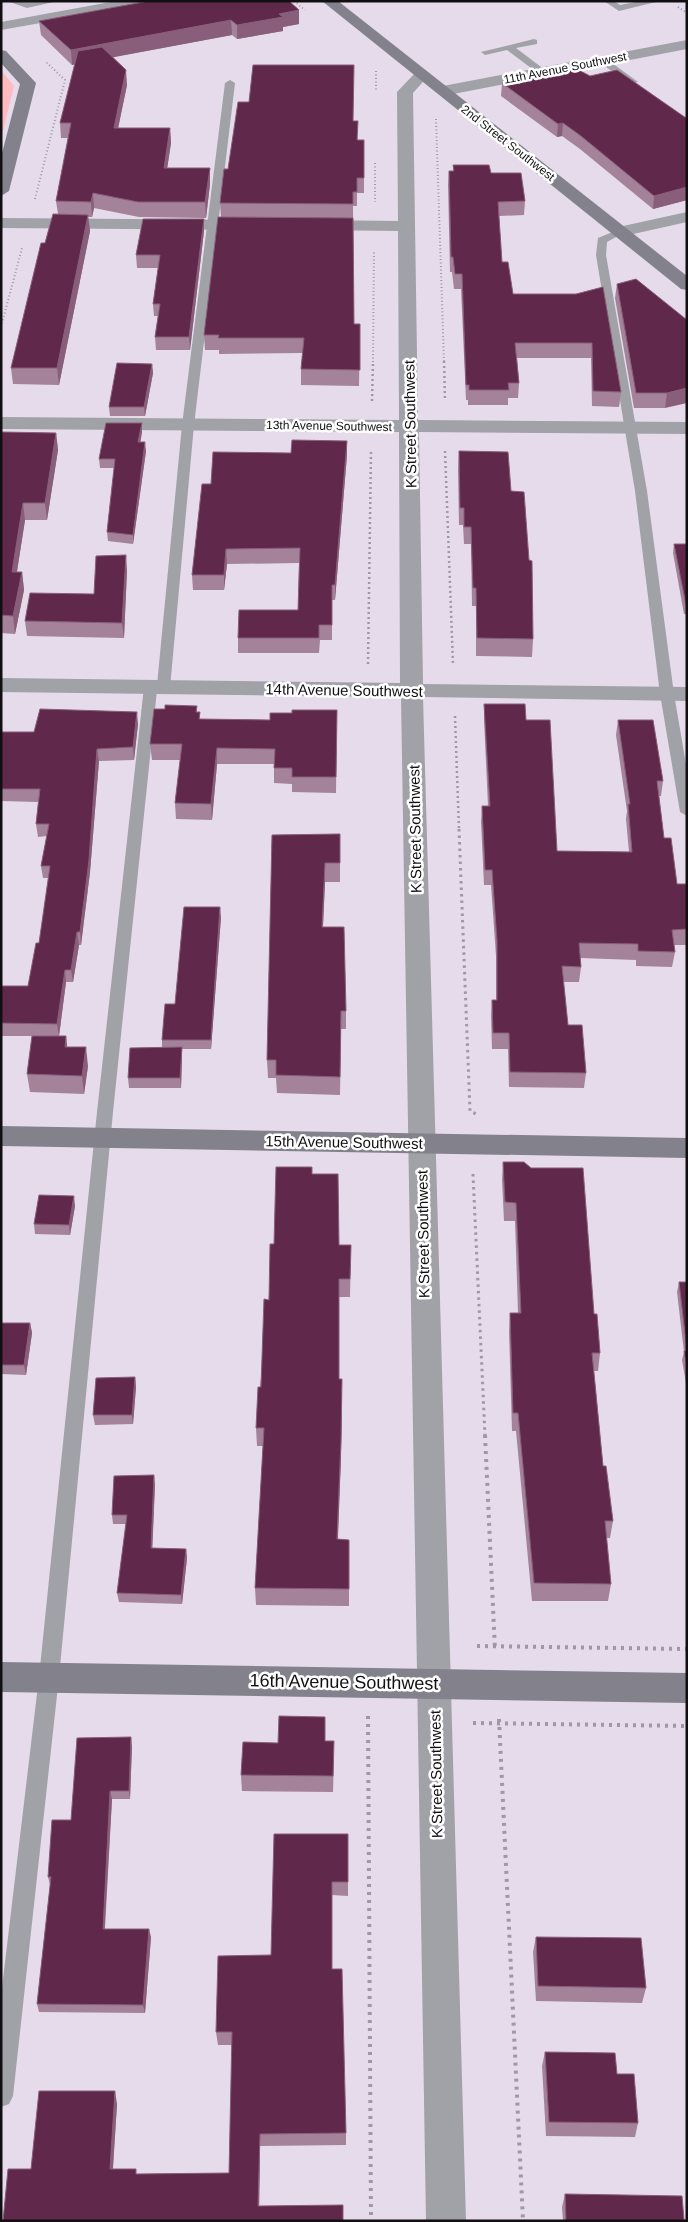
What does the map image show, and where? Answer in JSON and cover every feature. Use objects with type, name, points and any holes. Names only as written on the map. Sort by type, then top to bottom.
[{"type":"street","name":"2nd Street Southwest","points":[[330,1],[687,285]]},
{"type":"street","points":[[1,26],[138,2]]},
{"type":"street","name":"11th Avenue Southwest","points":[[432,83],[542,72],[687,44]]},
{"type":"street","points":[[1,54],[28,83],[1,191]]},
{"type":"street","name":"K Street Southwest","points":[[432,83],[405,92],[412,691],[446,2221]]},
{"type":"street","points":[[620,232],[687,217]]},
{"type":"street","points":[[1,223],[270,225]]},
{"type":"street","points":[[299,225],[406,226]]},
{"type":"street","name":"13th Avenue Southwest","points":[[1,423],[687,428]]},
{"type":"street","name":"14th Avenue Southwest","points":[[1,686],[677,694]]},
{"type":"street","name":"15th Avenue Southwest","points":[[1,1136],[687,1148]]},
{"type":"street","name":"16th Avenue Southwest","points":[[1,1677],[687,1688]]},
{"type":"lane","points":[[11,1],[27,5],[54,1]]},
{"type":"lane","points":[[608,1],[619,8],[656,1]]},
{"type":"lane","points":[[485,52],[534,42]]},
{"type":"lane","points":[[508,47],[542,72]]},
{"type":"lane","points":[[602,60],[642,89]]},
{"type":"lane","points":[[1,2096],[49,1678],[103,1137],[230,83]]},
{"type":"lane","points":[[620,232],[602,240],[601,255],[629,428],[677,694],[687,812]]},
{"type":"path","points":[[294,1],[309,14]]},
{"type":"path","points":[[375,97],[376,69]]},
{"type":"path","points":[[436,116],[445,408]]},
{"type":"path","points":[[375,154],[375,209]]},
{"type":"path","points":[[1,327],[24,240]]},
{"type":"path","points":[[372,408],[374,243]]},
{"type":"path","points":[[368,670],[371,446]]},
{"type":"path","points":[[445,446],[453,671]]},
{"type":"path","points":[[455,709],[470,1111],[478,1116]]},
{"type":"path","points":[[473,1169],[496,1656]]},
{"type":"path","points":[[476,1646],[687,1649]]},
{"type":"path","points":[[369,1708],[371,2221]]},
{"type":"path","points":[[499,1716],[523,2221]]},
{"type":"path","points":[[472,1723],[687,1726]]},
{"type":"shaded area","points":[[1,70],[14,86],[1,139]]},
{"type":"building","points":[[149,1],[289,1],[299,10],[279,14],[283,17],[237,25],[231,20],[71,50],[39,21]]},
{"type":"building","points":[[102,47],[126,70],[114,128],[170,128],[164,168],[210,168],[205,202],[138,202],[93,193],[91,202],[56,201],[71,123],[60,123],[78,51]]},
{"type":"building","points":[[253,65],[354,65],[353,121],[358,121],[357,140],[364,140],[364,178],[357,178],[357,192],[353,192],[353,204],[220,203],[224,169],[228,169],[238,102],[249,102]]},
{"type":"building","points":[[575,68],[590,76],[617,70],[687,118],[687,187],[654,196],[581,136],[563,123],[558,124],[502,83]]},
{"type":"building","points":[[453,165],[489,165],[491,173],[521,173],[525,201],[498,202],[502,262],[508,262],[513,294],[576,294],[603,287],[621,392],[593,391],[592,343],[515,343],[519,383],[508,383],[509,390],[469,390],[469,385],[466,385],[462,274],[455,274],[453,257],[451,257],[449,171],[454,171]]},
{"type":"building","points":[[53,214],[88,215],[57,368],[11,368],[41,243],[45,243]]},
{"type":"building","points":[[218,217],[353,218],[354,324],[360,324],[360,370],[301,369],[304,338],[218,338],[219,335],[204,335]]},
{"type":"building","points":[[143,219],[204,219],[189,337],[155,337],[160,304],[153,304],[160,255],[136,255]]},
{"type":"building","points":[[636,279],[687,320],[687,388],[667,393],[636,393],[617,284]]},
{"type":"building","points":[[117,363],[152,364],[144,407],[109,407]]},
{"type":"building","points":[[106,423],[142,423],[138,442],[145,442],[133,535],[107,532],[115,459],[99,459]]},
{"type":"building","points":[[1,432],[56,433],[45,503],[23,503],[12,572],[22,572],[13,616],[1,615]]},
{"type":"building","points":[[292,440],[347,441],[335,585],[332,585],[332,625],[319,625],[319,638],[238,638],[239,610],[298,610],[300,548],[226,549],[224,575],[192,575],[202,484],[211,484],[213,452],[291,453]]},
{"type":"building","points":[[459,451],[508,452],[511,491],[524,492],[529,560],[532,561],[533,639],[477,638],[476,588],[473,588],[471,527],[464,527],[464,508],[460,508]]},
{"type":"building","points":[[674,544],[687,544],[687,605],[686,605]]},
{"type":"building","points":[[126,555],[122,623],[25,621],[30,593],[94,594],[96,556]]},
{"type":"building","points":[[484,704],[525,704],[526,720],[550,720],[557,851],[632,852],[628,804],[630,804],[618,720],[653,720],[663,781],[657,781],[664,838],[671,838],[677,884],[687,884],[687,929],[672,930],[675,952],[638,951],[638,944],[579,943],[581,967],[562,966],[568,1025],[582,1025],[586,1073],[510,1072],[509,1033],[493,1033],[492,1000],[497,1000],[497,941],[492,870],[485,870],[482,806],[490,806]]},
{"type":"building","points":[[165,705],[197,706],[196,712],[200,712],[199,719],[270,720],[270,713],[292,713],[292,710],[337,710],[336,777],[292,777],[292,768],[274,768],[275,749],[217,748],[211,804],[175,803],[182,744],[150,744],[154,709],[165,709]]},
{"type":"building","points":[[40,709],[137,712],[133,747],[97,749],[89,860],[80,932],[77,932],[71,970],[65,970],[57,1024],[1,1023],[1,986],[28,986],[36,943],[39,943],[50,866],[41,866],[49,824],[36,824],[40,789],[1,789],[1,732],[34,732]]},
{"type":"building","points":[[340,834],[340,863],[325,863],[322,927],[344,927],[346,1011],[341,1011],[340,1077],[276,1075],[276,1060],[267,1060],[272,835]]},
{"type":"building","points":[[184,907],[220,907],[211,1040],[162,1040],[165,1004],[175,1004]]},
{"type":"building","points":[[32,1036],[66,1036],[65,1047],[86,1047],[82,1076],[27,1074]]},
{"type":"building","points":[[182,1047],[180,1078],[128,1078],[130,1048]]},
{"type":"building","points":[[503,1162],[524,1162],[531,1168],[583,1168],[594,1314],[597,1314],[600,1353],[592,1353],[603,1466],[606,1466],[613,1521],[605,1521],[611,1584],[534,1583],[518,1413],[513,1413],[510,1313],[521,1313],[516,1203],[505,1202]]},
{"type":"building","points":[[276,1167],[312,1167],[312,1174],[338,1174],[339,1245],[351,1245],[350,1279],[339,1279],[339,1379],[342,1379],[337,1539],[349,1540],[349,1589],[255,1588],[264,1428],[256,1428],[258,1387],[261,1387],[264,1299],[269,1300],[270,1244],[274,1244]]},
{"type":"building","points":[[39,1195],[74,1196],[69,1225],[34,1224]]},
{"type":"building","points":[[679,1282],[687,1282],[687,1351]]},
{"type":"building","points":[[1,1323],[30,1323],[24,1365],[1,1365]]},
{"type":"building","points":[[684,1351],[687,1351],[687,1368]]},
{"type":"building","points":[[135,1377],[132,1415],[93,1415],[96,1378]]},
{"type":"building","points":[[154,1475],[151,1548],[186,1549],[181,1595],[117,1593],[127,1515],[112,1515],[114,1476]]},
{"type":"building","points":[[279,1716],[325,1717],[325,1741],[334,1741],[333,1776],[241,1775],[243,1742],[278,1743]]},
{"type":"building","points":[[131,1737],[129,1791],[110,1791],[103,1929],[149,1929],[143,2005],[37,2004],[51,1877],[48,1877],[52,1820],[71,1820],[77,1738]]},
{"type":"building","points":[[274,1834],[348,1834],[348,1882],[332,1882],[332,1969],[342,1969],[346,2133],[260,2134],[258,2206],[343,2205],[343,2221],[3,2221],[8,2169],[31,2169],[39,2091],[115,2091],[110,2169],[136,2169],[136,2174],[229,2173],[232,2032],[216,2032],[218,1956],[271,1955]]},
{"type":"building","points":[[536,1937],[641,1938],[646,1988],[538,1986]]},
{"type":"building","points":[[545,2052],[615,2053],[617,2074],[634,2074],[638,2123],[549,2122]]},
{"type":"building","points":[[565,2194],[682,2196],[684,2220],[687,2221],[566,2221]]}]
